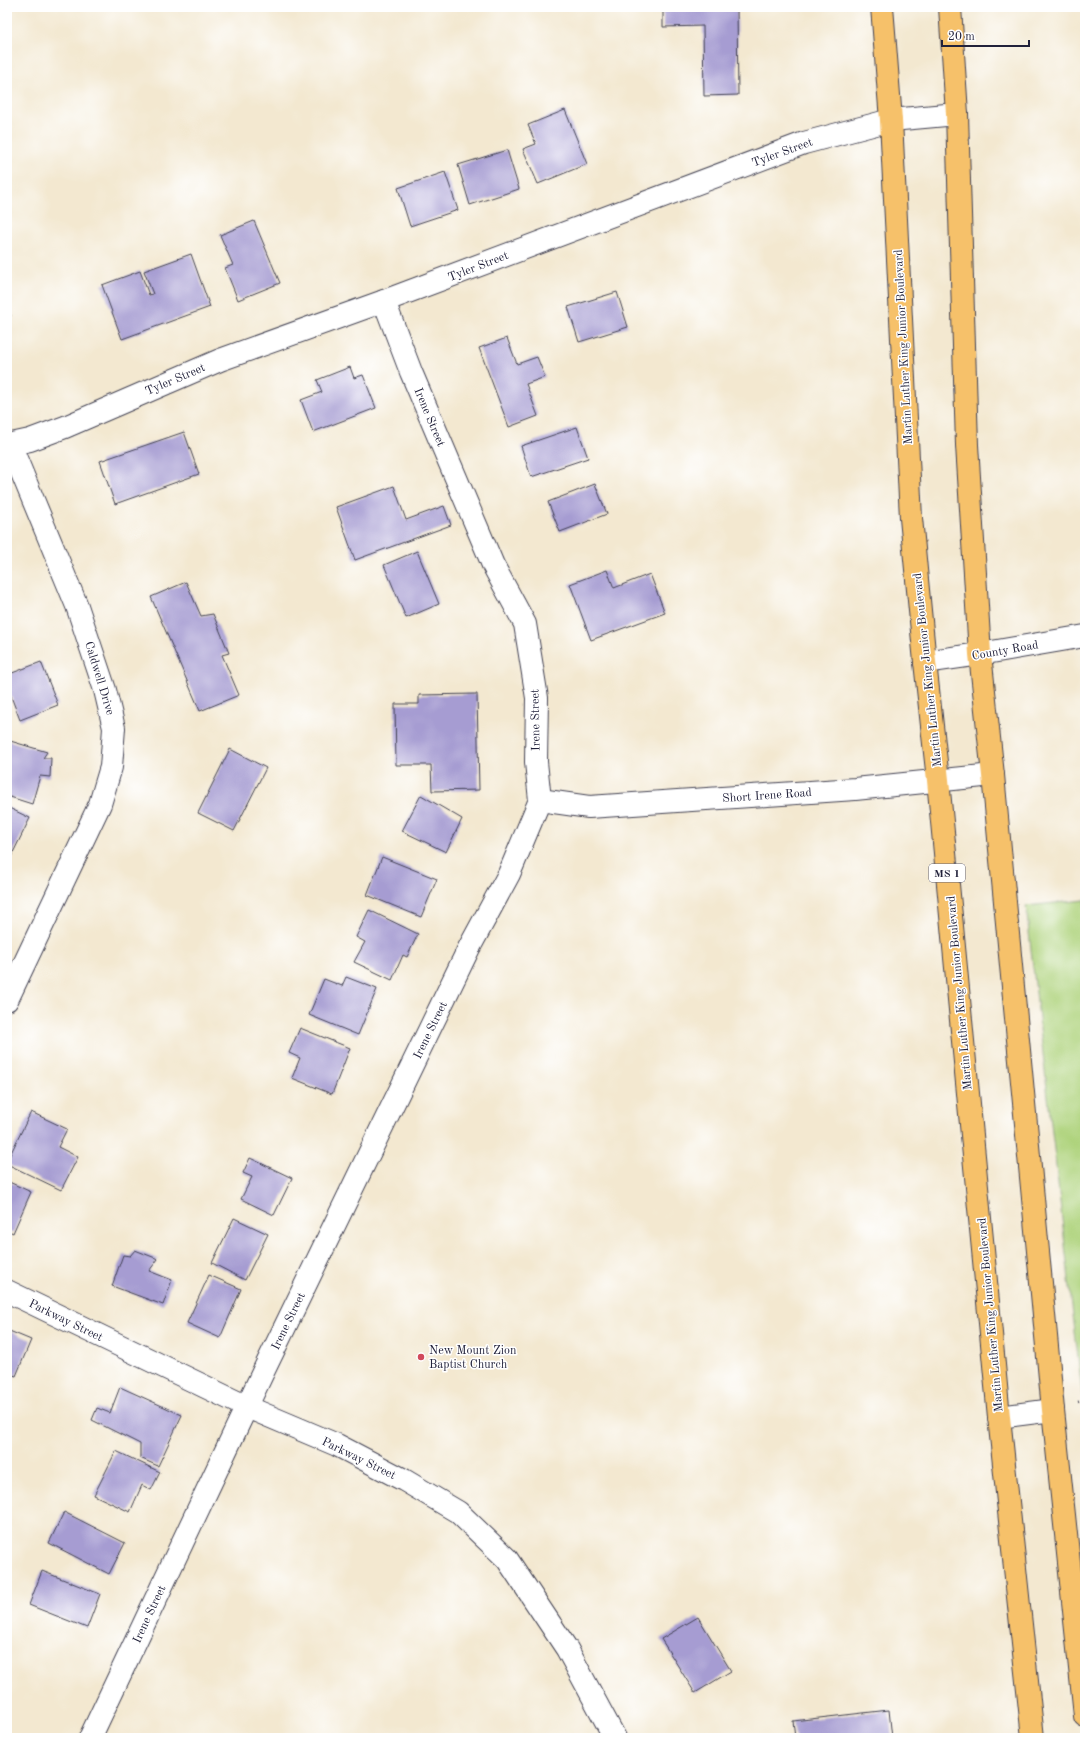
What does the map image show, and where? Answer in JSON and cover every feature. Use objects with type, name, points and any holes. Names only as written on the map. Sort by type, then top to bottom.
[{"type":"main road","name":"Martin Luther King Junior Boulevard","points":[[882,7],[891,120],[911,518],[938,780],[999,1417],[1033,1738]]},
{"type":"main road","points":[[950,7],[957,114],[967,445],[980,654],[993,775],[1053,1410],[1085,1716]]},
{"type":"street","name":"Tyler Street","points":[[9,444],[30,440],[65,427],[220,360],[384,301],[804,143],[891,120],[957,114]]},
{"type":"street","name":"Irene Street","points":[[90,1738],[247,1407],[470,948],[509,874],[540,800],[536,762],[537,698],[525,624],[493,565],[411,372],[384,301]]},
{"type":"street","name":"Caldwell Drive","points":[[7,1000],[100,804],[111,767],[114,728],[106,690],[77,606],[9,444]]},
{"type":"street","name":"County Road","points":[[925,662],[1085,636]]},
{"type":"street","name":"Short Irene Road","points":[[540,800],[589,806],[855,789],[993,775]]},
{"type":"street","name":"Parkway Street","points":[[7,1291],[247,1407],[337,1445],[404,1480],[458,1512],[507,1559],[567,1649],[615,1738]]},
{"type":"street","points":[[999,1417],[1053,1410]]},
{"type":"green space","points":[[1085,900],[1085,1419],[1026,906]]},
{"type":"building","points":[[663,7],[737,7],[738,95],[704,96],[703,26],[663,27]]},
{"type":"building","points":[[565,110],[587,164],[538,184],[523,149],[536,144],[528,125]]},
{"type":"building","points":[[507,150],[519,189],[470,205],[458,165]]},
{"type":"building","points":[[445,172],[458,210],[410,226],[398,188]]},
{"type":"building","points":[[254,221],[280,283],[238,300],[225,268],[233,265],[220,235]]},
{"type":"building","points":[[191,254],[210,307],[122,339],[102,285],[140,271],[149,295],[153,294],[144,271]]},
{"type":"building","points":[[617,292],[628,327],[579,342],[568,307]]},
{"type":"building","points":[[7,313],[11,315],[7,326]]},
{"type":"building","points":[[507,338],[517,364],[537,357],[545,377],[526,384],[538,416],[509,427],[479,348]]},
{"type":"building","points":[[350,367],[354,378],[363,375],[376,408],[313,432],[301,400],[322,392],[317,380]]},
{"type":"building","points":[[577,427],[588,458],[531,477],[521,446]]},
{"type":"building","points":[[184,432],[199,474],[115,504],[100,461]]},
{"type":"building","points":[[595,484],[607,514],[560,532],[548,502]]},
{"type":"building","points":[[394,486],[406,520],[444,506],[451,525],[355,560],[336,507]]},
{"type":"building","points":[[417,551],[439,604],[406,618],[384,565]]},
{"type":"building","points":[[607,570],[614,588],[650,574],[665,613],[591,640],[570,584]]},
{"type":"building","points":[[186,582],[201,616],[213,614],[229,653],[222,655],[239,695],[200,711],[151,597]]},
{"type":"building","points":[[41,662],[58,705],[20,720],[7,686],[7,675]]},
{"type":"building","points":[[477,694],[479,790],[432,791],[431,765],[396,765],[395,704],[419,704],[419,695]]},
{"type":"building","points":[[7,740],[47,752],[43,758],[51,758],[50,777],[40,776],[32,804],[7,796]]},
{"type":"building","points":[[230,749],[266,768],[234,831],[198,813]]},
{"type":"building","points":[[421,795],[462,819],[446,852],[402,831]]},
{"type":"building","points":[[7,807],[30,818],[7,865]]},
{"type":"building","points":[[382,857],[437,879],[421,917],[367,895]]},
{"type":"building","points":[[369,910],[418,934],[407,957],[403,955],[392,980],[354,962],[365,942],[356,937]]},
{"type":"building","points":[[346,977],[377,989],[358,1035],[309,1015],[324,979],[342,986]]},
{"type":"building","points":[[300,1028],[350,1048],[332,1094],[292,1078],[300,1058],[289,1053]]},
{"type":"building","points":[[31,1112],[67,1129],[58,1147],[78,1157],[61,1190],[7,1164],[7,1161]]},
{"type":"building","points":[[250,1158],[292,1178],[274,1215],[241,1199],[252,1177],[243,1173]]},
{"type":"building","points":[[7,1181],[31,1192],[13,1233],[7,1230]]},
{"type":"building","points":[[234,1218],[268,1234],[245,1280],[212,1263]]},
{"type":"building","points":[[135,1250],[158,1259],[149,1271],[172,1280],[163,1305],[112,1286],[123,1255],[130,1256]]},
{"type":"building","points":[[209,1275],[241,1289],[220,1338],[187,1323]]},
{"type":"building","points":[[7,1330],[31,1340],[16,1376],[7,1373]]},
{"type":"building","points":[[120,1387],[182,1415],[158,1466],[140,1458],[140,1444],[92,1420],[97,1408],[110,1413]]},
{"type":"building","points":[[116,1451],[160,1472],[151,1490],[142,1485],[130,1512],[94,1495]]},
{"type":"building","points":[[64,1512],[125,1543],[109,1574],[49,1543]]},
{"type":"building","points":[[42,1571],[100,1594],[87,1628],[29,1605]]},
{"type":"building","points":[[698,1617],[731,1671],[695,1693],[661,1639]]},
{"type":"building","points":[[889,1710],[892,1738],[795,1738],[793,1721]]},
{"type":"place","name":"New Mount Zion Baptist Church","points":[[421,1357]]}]
